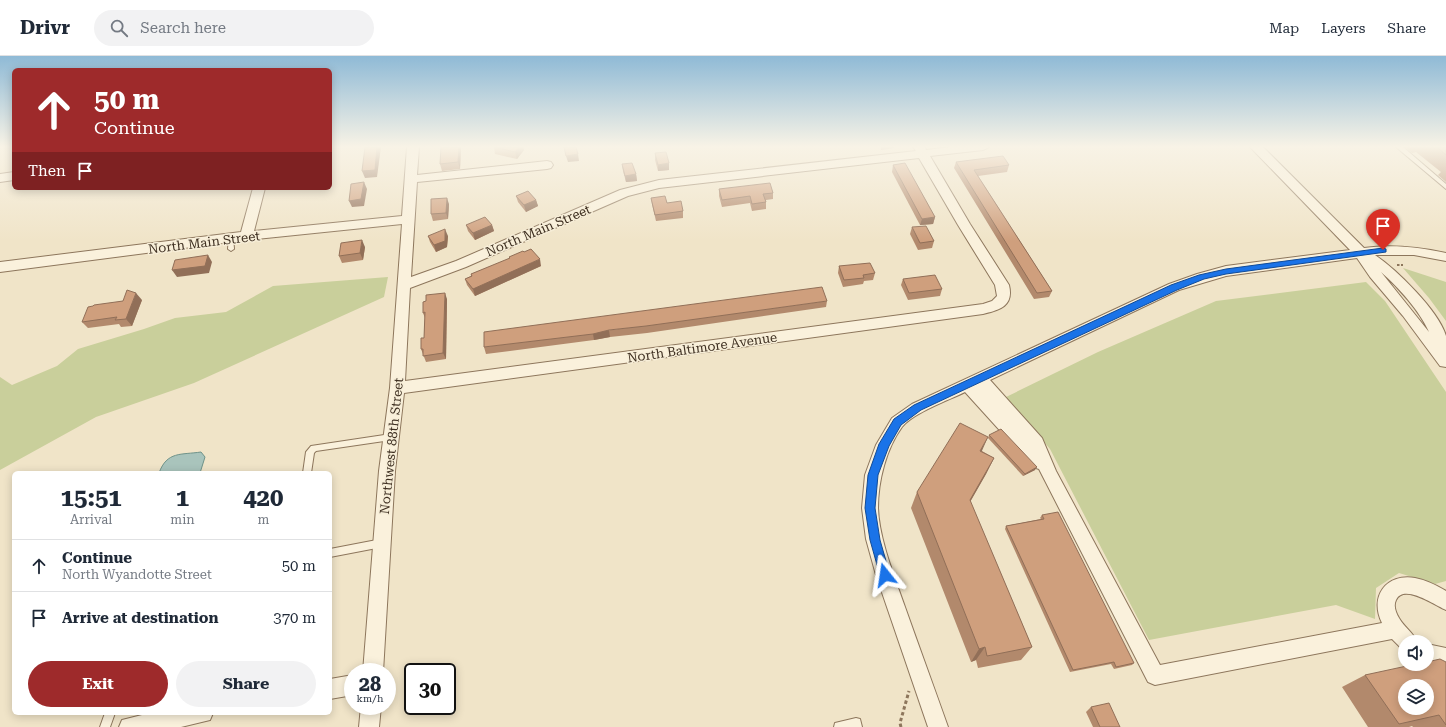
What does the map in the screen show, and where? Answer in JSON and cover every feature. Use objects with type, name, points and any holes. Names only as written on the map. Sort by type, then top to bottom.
[{"type":"street","points":[[411,179],[417,178]]},
{"type":"street","name":"North Main Street","points":[[404,285],[461,264],[624,193],[659,184],[704,178]]},
{"type":"street","name":"North Baltimore Avenue","points":[[397,388],[983,309],[998,305],[1004,292],[1002,285],[960,219],[937,178]]},
{"type":"street","points":[[1287,178],[1361,253],[1368,266],[1446,362]]},
{"type":"street","name":"Northwest 88th Street","points":[[374,663],[382,543],[397,388],[411,179]]},
{"type":"street","points":[[246,236],[258,190]]},
{"type":"street","name":"North Main Street","points":[[0,267],[231,243],[246,236],[408,219]]},
{"type":"street","points":[[938,727],[885,575],[875,540],[870,508],[873,475],[884,444],[898,422],[917,408],[973,381],[1174,288],[1202,277],[1226,271],[1383,250],[1414,251],[1446,257]]},
{"type":"street","points":[[973,381],[1048,472],[1154,675],[1395,629]]},
{"type":"street","points":[[1401,635],[1395,629],[1385,610],[1384,602],[1392,589],[1408,585],[1418,587],[1429,591],[1446,602]]},
{"type":"street","points":[[1434,654],[1446,657]]},
{"type":"street","points":[[332,689],[344,687]]},
{"type":"street","points":[[129,727],[193,715]]},
{"type":"street","points":[[369,727],[370,715]]},
{"type":"lane","points":[[1436,178],[1446,187]]},
{"type":"lane","points":[[306,471],[310,452],[314,448],[392,437]]},
{"type":"lane","points":[[332,553],[382,543]]},
{"type":"lane","points":[[105,727],[109,715]]},
{"type":"lane","points":[[839,727],[856,723],[857,727]]},
{"type":"path","points":[[900,725],[916,664]]},
{"type":"green space","points":[[1403,268],[1446,282],[1446,321],[1429,298]]},
{"type":"green space","points":[[388,277],[384,297],[194,383],[96,417],[0,470],[0,377],[12,385],[57,366],[78,349],[175,318],[226,312],[273,286]]},
{"type":"green space","points":[[1366,282],[1385,301],[1446,392],[1446,581],[1435,584],[1399,573],[1376,588],[1375,619],[1336,605],[1149,640],[1050,449],[1006,397],[1098,352],[1216,301]]},
{"type":"water","points":[[201,452],[205,457],[201,471],[160,471],[166,461],[171,457],[181,454]]},
{"type":"building","points":[[900,178],[914,178],[935,217],[922,219]]},
{"type":"building","points":[[966,178],[979,178],[1052,291],[1037,293]]},
{"type":"building","points":[[364,182],[361,199],[349,201],[351,184]]},
{"type":"building","points":[[770,183],[773,193],[763,194],[766,202],[752,204],[750,196],[722,200],[719,189]]},
{"type":"building","points":[[528,191],[536,200],[524,205],[516,196]]},
{"type":"building","points":[[665,196],[667,203],[681,201],[683,211],[655,215],[651,198]]},
{"type":"building","points":[[447,198],[446,213],[431,214],[431,199]]},
{"type":"building","points":[[485,217],[492,225],[473,233],[466,225]]},
{"type":"building","points":[[926,226],[934,241],[920,243],[912,227]]},
{"type":"building","points":[[445,229],[445,241],[434,245],[428,236]]},
{"type":"building","points":[[362,240],[360,253],[339,256],[341,243]]},
{"type":"building","points":[[531,249],[540,259],[473,289],[465,279],[472,276],[471,274],[523,251],[524,252]]},
{"type":"building","points":[[208,255],[205,266],[172,270],[175,260]]},
{"type":"building","points":[[870,263],[875,273],[863,275],[864,278],[844,280],[839,266]]},
{"type":"building","points":[[935,275],[942,289],[909,293],[903,279]]},
{"type":"building","points":[[822,287],[827,301],[609,330],[593,334],[484,347],[484,332]]},
{"type":"building","points":[[127,290],[136,293],[126,319],[115,320],[117,317],[82,322],[88,307],[123,301]]},
{"type":"building","points":[[445,293],[443,353],[423,356],[423,349],[421,349],[421,338],[424,338],[425,312],[423,313],[423,302],[426,301],[426,295]]},
{"type":"building","points":[[960,423],[988,437],[980,451],[994,458],[970,500],[1032,647],[987,656],[985,647],[979,649],[917,492]]},
{"type":"building","points":[[1001,429],[1037,467],[1025,474],[989,435]]},
{"type":"building","points":[[1058,512],[1134,663],[1116,667],[1114,662],[1073,670],[1006,526],[1044,519],[1042,515]]},
{"type":"building","points":[[1440,659],[1446,662],[1446,725],[1439,715],[1399,724],[1365,675],[1398,668],[1398,671],[1434,671],[1434,660]]},
{"type":"building","points":[[1109,703],[1120,727],[1100,727],[1091,707]]},
{"type":"route","points":[[885,575],[875,540],[870,508],[873,475],[884,444],[898,422],[917,408],[1174,288],[1202,277],[1226,271],[1383,250]]}]
